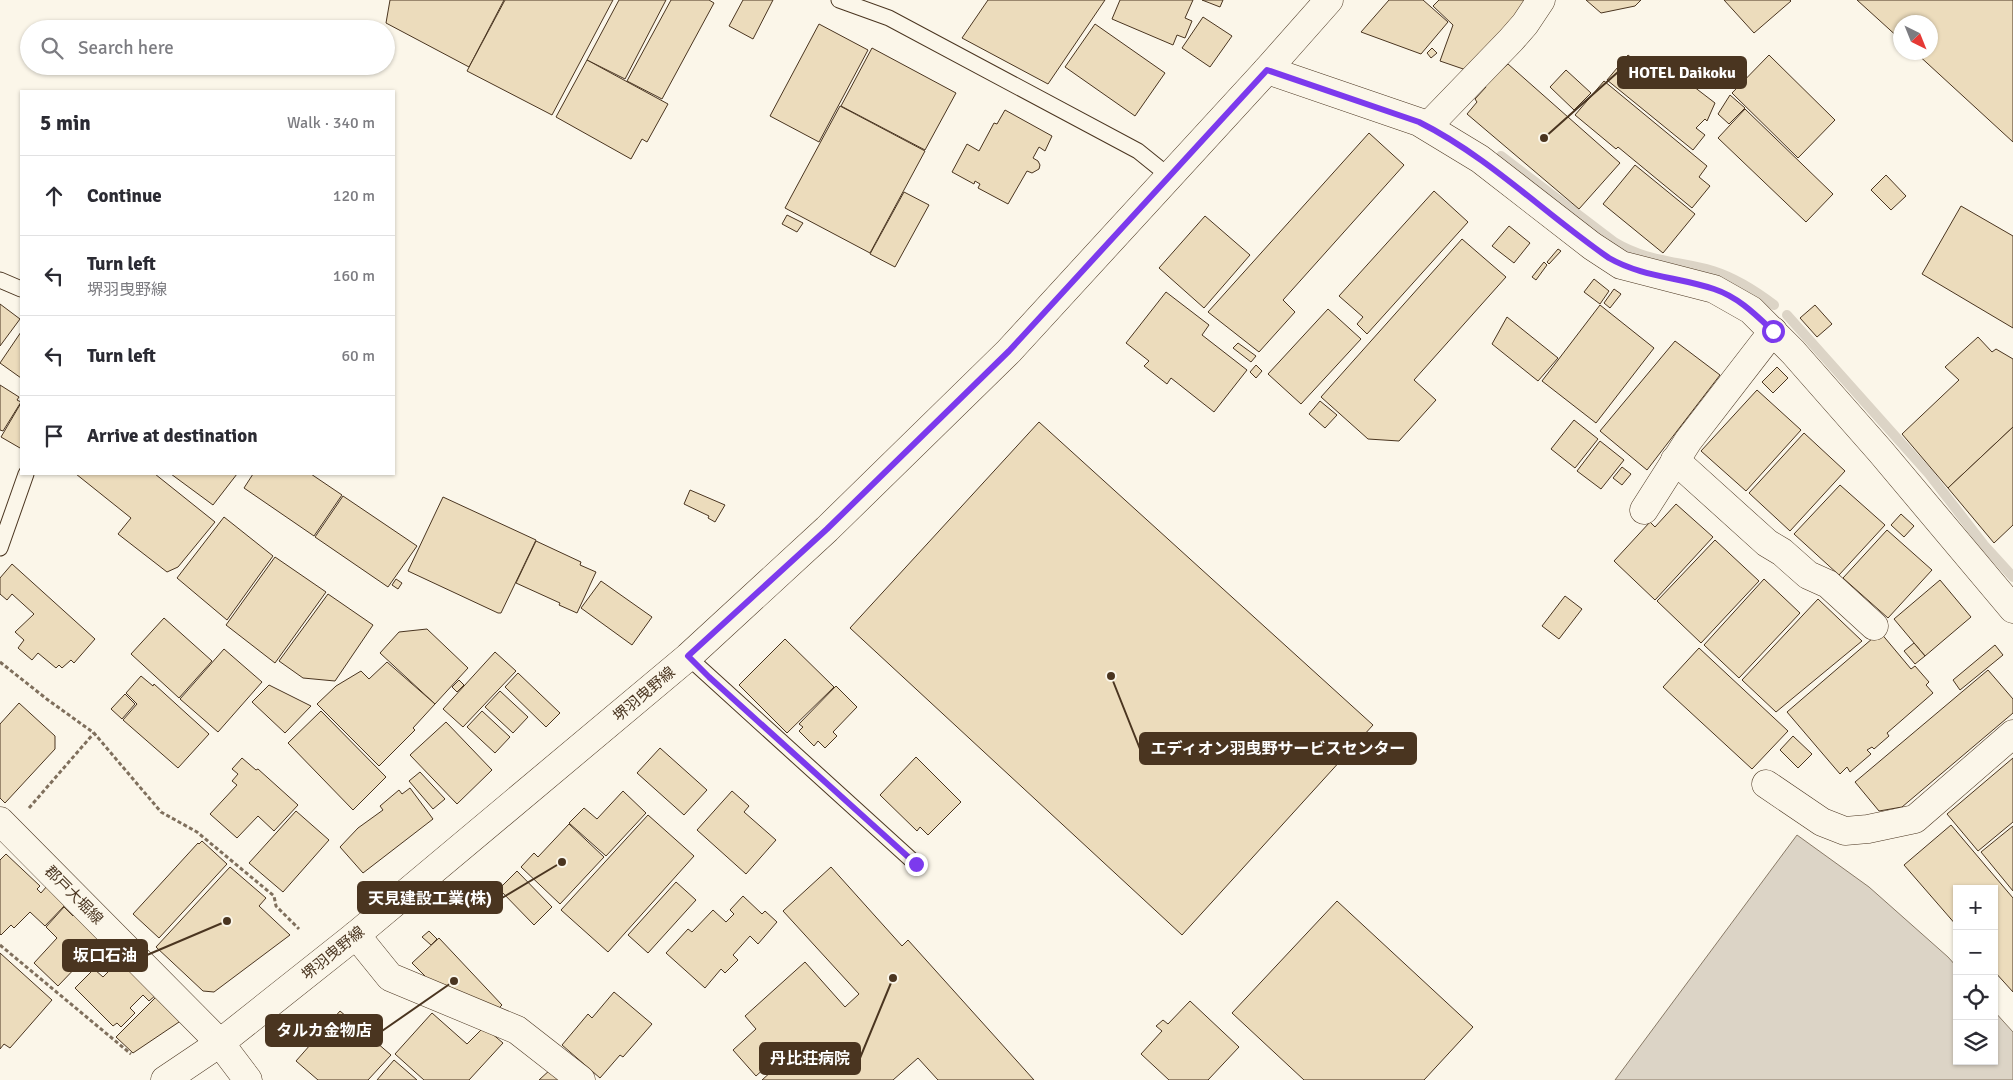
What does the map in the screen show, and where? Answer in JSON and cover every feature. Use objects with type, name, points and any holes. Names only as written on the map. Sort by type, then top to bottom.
[{"type":"street","name":"堺羽曳野線","points":[[165,1080],[220,1043],[356,935],[688,656],[827,529],[1009,351],[1329,0]]},
{"type":"street","points":[[1428,126],[1511,40],[1525,24],[1541,0]]},
{"type":"street","points":[[1267,70],[1428,126],[1480,159],[1609,258],[1621,265],[1637,271],[1704,286],[1725,293],[1752,310],[1881,452],[2013,609]]},
{"type":"street","points":[[1644,510],[1675,460],[1773,331]]},
{"type":"street","points":[[1675,460],[1767,543],[1782,552],[1808,574],[1828,584],[1874,626]]},
{"type":"street","points":[[1766,784],[1822,822],[1845,831],[1868,829],[1915,819],[2013,734]]},
{"type":"street","name":"郡戸大堀線","points":[[5,825],[220,1043],[248,1080]]},
{"type":"street","points":[[356,935],[390,977],[517,1030],[581,1080]]},
{"type":"lane","points":[[840,0],[889,18],[1138,151],[1169,176]]},
{"type":"lane","points":[[0,280],[20,289]]},
{"type":"lane","points":[[0,548],[26,475]]},
{"type":"lane","points":[[688,656],[916,864]]},
{"type":"path","points":[[0,662],[94,733],[161,812],[197,832],[228,856],[274,896],[276,906],[299,929]]},
{"type":"path","points":[[5,825],[94,733]]},
{"type":"path","points":[[0,945],[131,1054]]},
{"type":"shaded area","points":[[1797,835],[1869,887],[1953,963],[1953,1065],[1998,1065],[1998,1015],[2013,1032],[2013,1080],[1615,1080]]},
{"type":"building","points":[[390,0],[504,0],[469,67],[395,28],[395,20],[387,20]]},
{"type":"building","points":[[505,0],[613,0],[552,115],[467,71]]},
{"type":"building","points":[[619,0],[666,0],[625,79],[587,60]]},
{"type":"building","points":[[671,0],[709,0],[714,3],[662,99],[627,81]]},
{"type":"building","points":[[743,0],[773,0],[753,39],[729,26]]},
{"type":"building","points":[[988,0],[1105,0],[1048,84],[962,38]]},
{"type":"building","points":[[1120,0],[1193,0],[1185,18],[1192,21],[1185,38],[1177,35],[1173,45],[1112,19]]},
{"type":"building","points":[[1202,0],[1223,0],[1220,7]]},
{"type":"building","points":[[1389,0],[1423,0],[1448,22],[1421,54],[1361,32]]},
{"type":"building","points":[[1439,0],[1532,0],[1472,72],[1440,61],[1453,25],[1433,6]]},
{"type":"building","points":[[1586,0],[1641,0],[1635,6],[1601,13]]},
{"type":"building","points":[[1724,0],[1790,0],[1791,1],[1754,33]]},
{"type":"building","points":[[1857,0],[2013,0],[2013,142],[1924,60],[1938,60],[1938,15],[1893,15],[1893,33]]},
{"type":"building","points":[[1203,17],[1232,36],[1210,67],[1182,48]]},
{"type":"building","points":[[819,24],[868,50],[819,142],[770,116]]},
{"type":"building","points":[[1095,24],[1165,73],[1135,116],[1065,67]]},
{"type":"building","points":[[872,48],[956,93],[925,150],[841,106]]},
{"type":"building","points":[[1432,48],[1437,53],[1431,58],[1427,53]]},
{"type":"building","points":[[1628,55],[1650,72],[1659,60],[1715,103],[1707,121],[1705,119],[1696,128],[1705,135],[1693,150],[1607,80]]},
{"type":"building","points":[[1769,55],[1835,120],[1798,158],[1732,93]]},
{"type":"building","points":[[587,60],[668,104],[647,142],[642,139],[631,159],[556,117]]},
{"type":"building","points":[[1508,64],[1620,163],[1579,209],[1467,114],[1477,102],[1475,99],[1486,87],[1484,84]]},
{"type":"building","points":[[1566,70],[1591,93],[1574,110],[1550,87]]},
{"type":"building","points":[[1604,81],[1707,166],[1699,177],[1710,186],[1692,208],[1618,147],[1616,149],[1575,115]]},
{"type":"building","points":[[1730,95],[1745,108],[1729,124],[1718,114]]},
{"type":"building","points":[[840,106],[925,151],[870,253],[785,208]]},
{"type":"building","points":[[1745,109],[1833,194],[1806,222],[1718,138]]},
{"type":"building","points":[[1005,110],[1052,136],[1045,151],[1039,147],[1033,158],[1038,161],[1039,169],[1032,173],[1027,171],[1008,204],[978,188],[980,184],[975,181],[974,184],[952,172],[967,144],[979,151],[994,123],[997,124]]},
{"type":"building","points":[[1369,133],[1404,165],[1283,300],[1295,312],[1259,352],[1208,312]]},
{"type":"building","points":[[1635,165],[1695,214],[1663,253],[1603,204]]},
{"type":"building","points":[[1886,175],[1906,196],[1891,210],[1871,190]]},
{"type":"building","points":[[1434,191],[1468,222],[1367,334],[1357,324],[1363,317],[1339,296]]},
{"type":"building","points":[[904,192],[929,205],[895,267],[870,254]]},
{"type":"building","points":[[1961,206],[2013,236],[2013,328],[1922,274]]},
{"type":"building","points":[[787,215],[803,223],[797,232],[782,224]]},
{"type":"building","points":[[1205,216],[1250,255],[1204,308],[1159,268]]},
{"type":"building","points":[[1509,226],[1530,243],[1514,263],[1492,246]]},
{"type":"building","points":[[1462,239],[1506,277],[1414,380],[1436,400],[1399,441],[1368,439],[1321,397]]},
{"type":"building","points":[[1558,249],[1561,251],[1549,264],[1547,262]]},
{"type":"building","points":[[1544,262],[1547,265],[1536,280],[1532,277]]},
{"type":"building","points":[[1594,279],[1609,291],[1600,304],[1584,292]]},
{"type":"building","points":[[1614,289],[1621,294],[1610,308],[1604,303]]},
{"type":"building","points":[[1166,292],[1209,325],[1202,335],[1247,370],[1214,412],[1171,378],[1167,384],[1144,366],[1149,361],[1126,343]]},
{"type":"building","points":[[0,304],[20,319],[0,346]]},
{"type":"building","points":[[1600,305],[1654,348],[1596,423],[1542,381]]},
{"type":"building","points":[[1815,305],[1832,324],[1817,337],[1800,318]]},
{"type":"building","points":[[1328,309],[1361,339],[1301,404],[1268,374]]},
{"type":"building","points":[[1507,317],[1558,358],[1538,381],[1492,344]]},
{"type":"building","points":[[20,333],[20,377],[0,363]]},
{"type":"building","points":[[1978,337],[1992,352],[1996,349],[2013,359],[2013,427],[1948,488],[1902,434],[1959,380],[1945,367]]},
{"type":"building","points":[[1675,341],[1720,375],[1647,470],[1600,431]]},
{"type":"building","points":[[1238,343],[1256,356],[1251,362],[1233,348]]},
{"type":"building","points":[[1256,365],[1262,371],[1256,378],[1250,372]]},
{"type":"building","points":[[1777,367],[1788,378],[1773,393],[1762,382]]},
{"type":"building","points":[[0,385],[19,397],[17,400],[20,404],[3,431],[0,430]]},
{"type":"building","points":[[1757,390],[1801,430],[1746,491],[1701,451]]},
{"type":"building","points":[[1320,401],[1337,415],[1325,428],[1309,414]]},
{"type":"building","points":[[20,405],[20,448],[1,437]]},
{"type":"building","points":[[1574,420],[1598,439],[1575,468],[1551,449]]},
{"type":"building","points":[[1039,422],[1373,725],[1182,935],[850,628]]},
{"type":"building","points":[[2013,427],[2013,525],[1994,543],[1948,488]]},
{"type":"building","points":[[1804,433],[1845,471],[1790,531],[1749,493]]},
{"type":"building","points":[[1600,441],[1624,460],[1601,489],[1577,471]]},
{"type":"building","points":[[1622,467],[1631,474],[1622,485],[1613,478]]},
{"type":"building","points":[[77,475],[156,475],[215,522],[178,567],[167,572],[118,534],[131,518]]},
{"type":"building","points":[[172,475],[236,475],[213,505]]},
{"type":"building","points":[[252,475],[312,475],[342,495],[314,536],[244,488]]},
{"type":"building","points":[[1840,485],[1885,525],[1839,575],[1794,534]]},
{"type":"building","points":[[690,490],[725,505],[715,522],[708,518],[709,516],[684,504]]},
{"type":"building","points":[[343,496],[417,546],[388,587],[315,537]]},
{"type":"building","points":[[443,497],[536,540],[501,613],[408,571]]},
{"type":"building","points":[[1676,504],[1713,537],[1655,600],[1614,561],[1650,522],[1655,527]]},
{"type":"building","points":[[1901,514],[1914,526],[1904,537],[1891,525]]},
{"type":"building","points":[[224,517],[273,556],[227,620],[177,578]]},
{"type":"building","points":[[1887,530],[1932,570],[1888,618],[1843,578]]},
{"type":"building","points":[[1715,540],[1759,581],[1701,643],[1657,601]]},
{"type":"building","points":[[536,541],[581,562],[580,565],[596,572],[577,613],[516,583]]},
{"type":"building","points":[[275,557],[326,592],[275,663],[226,625]]},
{"type":"building","points":[[12,564],[95,639],[74,663],[71,660],[62,668],[59,665],[56,668],[38,653],[32,660],[18,648],[24,640],[15,632],[34,614],[12,594],[7,600],[0,594],[0,578]]},
{"type":"building","points":[[396,579],[402,583],[398,589],[392,585]]},
{"type":"building","points":[[1764,579],[1800,613],[1739,678],[1704,645]]},
{"type":"building","points":[[1940,580],[1971,617],[1925,656],[1894,619]]},
{"type":"building","points":[[601,581],[652,617],[632,645],[581,608]]},
{"type":"building","points":[[328,594],[373,625],[335,681],[303,678],[279,661]]},
{"type":"building","points":[[1565,596],[1582,609],[1559,639],[1542,626]]},
{"type":"building","points":[[1818,599],[1862,641],[1776,712],[1742,680]]},
{"type":"building","points":[[164,618],[212,661],[179,698],[131,654]]},
{"type":"building","points":[[427,629],[468,668],[435,704],[380,653],[399,632]]},
{"type":"building","points":[[1880,632],[1911,669],[1915,666],[1929,682],[1926,685],[1933,693],[1887,733],[1889,736],[1874,749],[1872,747],[1867,750],[1871,754],[1850,772],[1847,767],[1840,774],[1787,712]]},
{"type":"building","points":[[785,639],[834,687],[787,733],[739,685]]},
{"type":"building","points":[[1914,643],[1925,656],[1915,664],[1904,651]]},
{"type":"building","points":[[1995,645],[2003,655],[1960,690],[1953,680]]},
{"type":"building","points":[[1699,648],[1788,731],[1752,769],[1663,687]]},
{"type":"building","points":[[224,649],[262,682],[218,732],[180,699]]},
{"type":"building","points":[[495,652],[516,671],[463,727],[443,709]]},
{"type":"building","points":[[387,662],[435,704],[413,728],[415,730],[379,766],[317,704],[336,686],[361,671],[369,679]]},
{"type":"building","points":[[1988,670],[2013,699],[2013,713],[1902,807],[1879,811],[1855,782]]},
{"type":"building","points":[[518,673],[560,713],[546,727],[505,687]]},
{"type":"building","points":[[141,676],[153,686],[154,684],[209,734],[178,768],[123,720],[137,704],[126,693]]},
{"type":"building","points":[[459,680],[464,685],[457,692],[452,687]]},
{"type":"building","points":[[269,685],[311,706],[285,733],[252,702]]},
{"type":"building","points":[[836,686],[857,707],[833,732],[837,736],[825,748],[818,741],[814,746],[799,731],[803,727],[799,724]]},
{"type":"building","points":[[500,691],[528,717],[513,733],[485,707]]},
{"type":"building","points":[[125,694],[135,704],[122,719],[111,709]]},
{"type":"building","points":[[19,703],[55,736],[55,749],[5,803],[0,798],[0,724]]},
{"type":"building","points":[[321,711],[386,777],[353,810],[288,743]]},
{"type":"building","points":[[482,711],[510,737],[495,753],[467,727]]},
{"type":"building","points":[[446,722],[492,770],[457,804],[410,755]]},
{"type":"building","points":[[1793,736],[1812,754],[1798,768],[1780,750]]},
{"type":"building","points":[[660,748],[707,790],[684,815],[637,773]]},
{"type":"building","points":[[916,757],[961,802],[928,835],[920,827],[917,831],[880,795]]},
{"type":"building","points":[[242,758],[256,770],[258,769],[298,805],[274,831],[258,816],[237,838],[210,814],[237,785],[232,781],[238,774],[232,769]]},
{"type":"building","points":[[2013,758],[2013,822],[1978,851],[1947,814]]},
{"type":"building","points":[[420,772],[445,799],[433,809],[409,781]]},
{"type":"building","points":[[410,788],[433,819],[363,873],[340,847],[358,828],[383,810],[380,806],[399,790],[402,794]]},
{"type":"building","points":[[623,791],[646,813],[606,856],[569,823],[584,808],[597,819]]},
{"type":"building","points":[[732,791],[749,806],[744,812],[776,840],[746,874],[697,830]]},
{"type":"building","points":[[296,811],[329,840],[283,892],[249,863]]},
{"type":"building","points":[[648,815],[694,856],[608,952],[561,910]]},
{"type":"building","points":[[569,824],[604,857],[560,904],[521,867],[534,853],[538,857]]},
{"type":"building","points":[[1951,825],[2013,898],[2013,992],[1998,975],[1998,885],[1953,885],[1953,921],[1904,865]]},
{"type":"building","points":[[2013,826],[2013,891],[1981,852]]},
{"type":"building","points":[[202,841],[227,864],[159,938],[133,914],[198,843]]},
{"type":"building","points":[[6,854],[40,886],[37,889],[41,893],[47,886],[66,904],[45,926],[30,912],[14,928],[11,925],[0,934],[0,860]]},
{"type":"building","points":[[230,867],[266,898],[259,906],[290,935],[214,992],[203,991],[156,947]]},
{"type":"building","points":[[831,867],[902,946],[908,940],[1034,1080],[938,1080],[918,1058],[893,1080],[762,1080],[783,1061],[778,1056],[756,1076],[733,1050],[756,1029],[745,1016],[805,962],[845,1007],[859,994],[783,911]]},
{"type":"building","points":[[517,871],[552,907],[534,925],[499,889]]},
{"type":"building","points":[[676,882],[696,900],[648,953],[628,935]]},
{"type":"building","points":[[743,896],[762,914],[765,911],[777,922],[758,944],[750,936],[733,955],[738,960],[725,973],[721,969],[705,988],[666,953],[688,929],[692,932],[713,910],[726,922],[734,914],[730,910]]},
{"type":"building","points":[[1337,901],[1473,1027],[1424,1080],[1304,1080],[1232,1013]]},
{"type":"building","points":[[64,907],[102,940],[58,986],[34,963],[57,938],[46,927]]},
{"type":"building","points":[[429,931],[437,939],[431,945],[422,937]]},
{"type":"building","points":[[439,938],[502,1005],[495,1012],[435,986],[412,963]]},
{"type":"building","points":[[0,953],[52,1000],[10,1048],[4,1044],[0,1049]]},
{"type":"building","points":[[121,959],[156,995],[149,1001],[143,995],[130,1008],[135,1013],[121,1027],[117,1023],[113,1026],[75,988],[94,969],[103,977]]},
{"type":"building","points":[[614,992],[652,1024],[623,1057],[620,1055],[600,1078],[562,1045],[588,1014],[592,1018]]},
{"type":"building","points":[[158,995],[182,1020],[133,1053],[116,1037]]},
{"type":"building","points":[[1190,1001],[1239,1047],[1208,1080],[1169,1080],[1141,1054],[1162,1031],[1156,1026],[1163,1020],[1168,1024]]},
{"type":"building","points":[[340,1011],[391,1055],[368,1080],[318,1080],[296,1061]]},
{"type":"building","points":[[432,1013],[467,1044],[484,1027],[503,1043],[469,1080],[424,1080],[395,1054]]},
{"type":"building","points":[[394,1060],[417,1080],[377,1080]]},
{"type":"building","points":[[551,1069],[561,1080],[539,1080]]},
{"type":"waterway","points":[[1501,156],[1614,242],[1626,249],[1638,254],[1713,271],[1729,277],[1774,305]]},
{"type":"waterway","points":[[1787,315],[1929,474],[1984,545],[2013,577]]},
{"type":"place","name":"HOTEL Daikoku","points":[[1544,138]]},
{"type":"place","name":"エディオン羽曳野サービスセンター","points":[[1111,676]]},
{"type":"place","name":"天見建設工業(株)","points":[[562,862]]},
{"type":"place","name":"坂口石油","points":[[227,921]]},
{"type":"place","name":"丹比荘病院","points":[[893,978]]},
{"type":"place","name":"タルカ金物店","points":[[454,981]]},
{"type":"route","points":[[916,864],[688,656],[827,529],[1009,351],[1267,70],[1428,126],[1480,159],[1609,258],[1637,271],[1704,286],[1725,293],[1752,310],[1773,331]]}]
